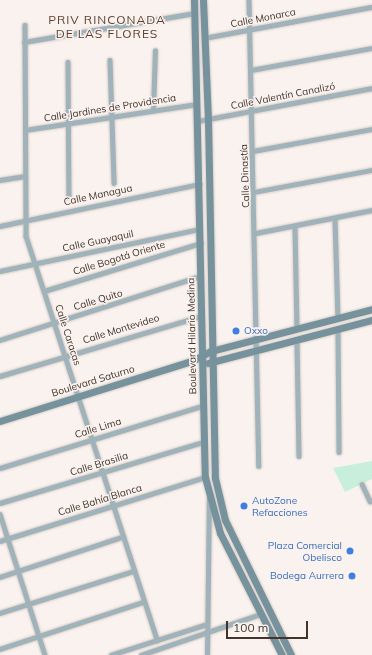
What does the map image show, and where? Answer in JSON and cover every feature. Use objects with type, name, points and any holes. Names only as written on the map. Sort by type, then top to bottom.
[{"type":"main road","name":"Boulevard Hilario Medina","points":[[194,0],[200,184],[202,406],[205,477],[209,499],[220,533],[282,655]]},
{"type":"main road","name":"Boulevard Hilario Medina","points":[[202,0],[208,120],[213,459],[218,500],[230,532],[291,655]]},
{"type":"main road","name":"Boulevard Saturno","points":[[0,421],[192,361],[202,354],[211,351],[372,309]]},
{"type":"main road","name":"Boulevard Saturno","points":[[192,361],[211,363],[372,320]]},
{"type":"street","name":"Calle Dinastía","points":[[249,0],[251,110],[256,233],[259,466]]},
{"type":"street","name":"Calle Monarca","points":[[204,38],[372,7]]},
{"type":"street","points":[[24,42],[194,13]]},
{"type":"street","name":"Calle Caracas","points":[[25,25],[24,220],[35,264],[111,505],[157,640]]},
{"type":"street","points":[[251,70],[372,48]]},
{"type":"street","points":[[153,110],[155,52]]},
{"type":"street","points":[[110,60],[109,117],[114,183]]},
{"type":"street","points":[[68,62],[66,124],[69,197]]},
{"type":"street","name":"Calle Valentín Canalizó","points":[[198,121],[372,88]]},
{"type":"street","name":"Calle Jardines de Providencia","points":[[25,130],[197,104]]},
{"type":"street","points":[[253,151],[372,129]]},
{"type":"street","points":[[254,192],[372,170]]},
{"type":"street","points":[[0,180],[25,176]]},
{"type":"street","name":"Calle Managua","points":[[0,226],[200,184]]},
{"type":"street","points":[[256,233],[372,210]]},
{"type":"street","points":[[335,218],[338,318]]},
{"type":"street","points":[[295,226],[297,329]]},
{"type":"street","name":"Calle Guayaquil","points":[[0,271],[200,228]]},
{"type":"street","name":"Calle Bogotá Oriente","points":[[44,291],[201,243]]},
{"type":"street","name":"Calle Quito","points":[[0,340],[201,276]]},
{"type":"street","name":"Calle Montevideo","points":[[0,376],[201,316]]},
{"type":"street","points":[[338,330],[339,452]]},
{"type":"street","points":[[297,341],[298,456]]},
{"type":"street","name":"Calle Lima","points":[[0,468],[202,406]]},
{"type":"street","name":"Calle Brasilia","points":[[0,503],[203,442]]},
{"type":"street","name":"Calle Bahía Blanca","points":[[0,541],[111,505],[205,477]]},
{"type":"street","points":[[362,484],[371,502]]},
{"type":"street","points":[[207,655],[209,499]]},
{"type":"street","points":[[0,514],[45,655]]},
{"type":"street","points":[[0,577],[122,537]]},
{"type":"street","points":[[0,613],[134,571]]},
{"type":"street","points":[[0,649],[143,602]]},
{"type":"street","points":[[141,655],[261,614]]},
{"type":"street","points":[[111,655],[207,624]]},
{"type":"green space","points":[[372,461],[372,479],[345,492],[333,468]]},
{"type":"place","name":"Oxxo","points":[[236,331]]},
{"type":"place","name":"AutoZone Refacciones","points":[[244,506]]},
{"type":"place","name":"Plaza Comercial Obelisco","points":[[350,551]]},
{"type":"place","name":"Bodega Aurrera","points":[[352,576]]},
{"type":"district","name":"PRIV RINCONADA DE LAS FLORES","points":[[107,27]]}]
